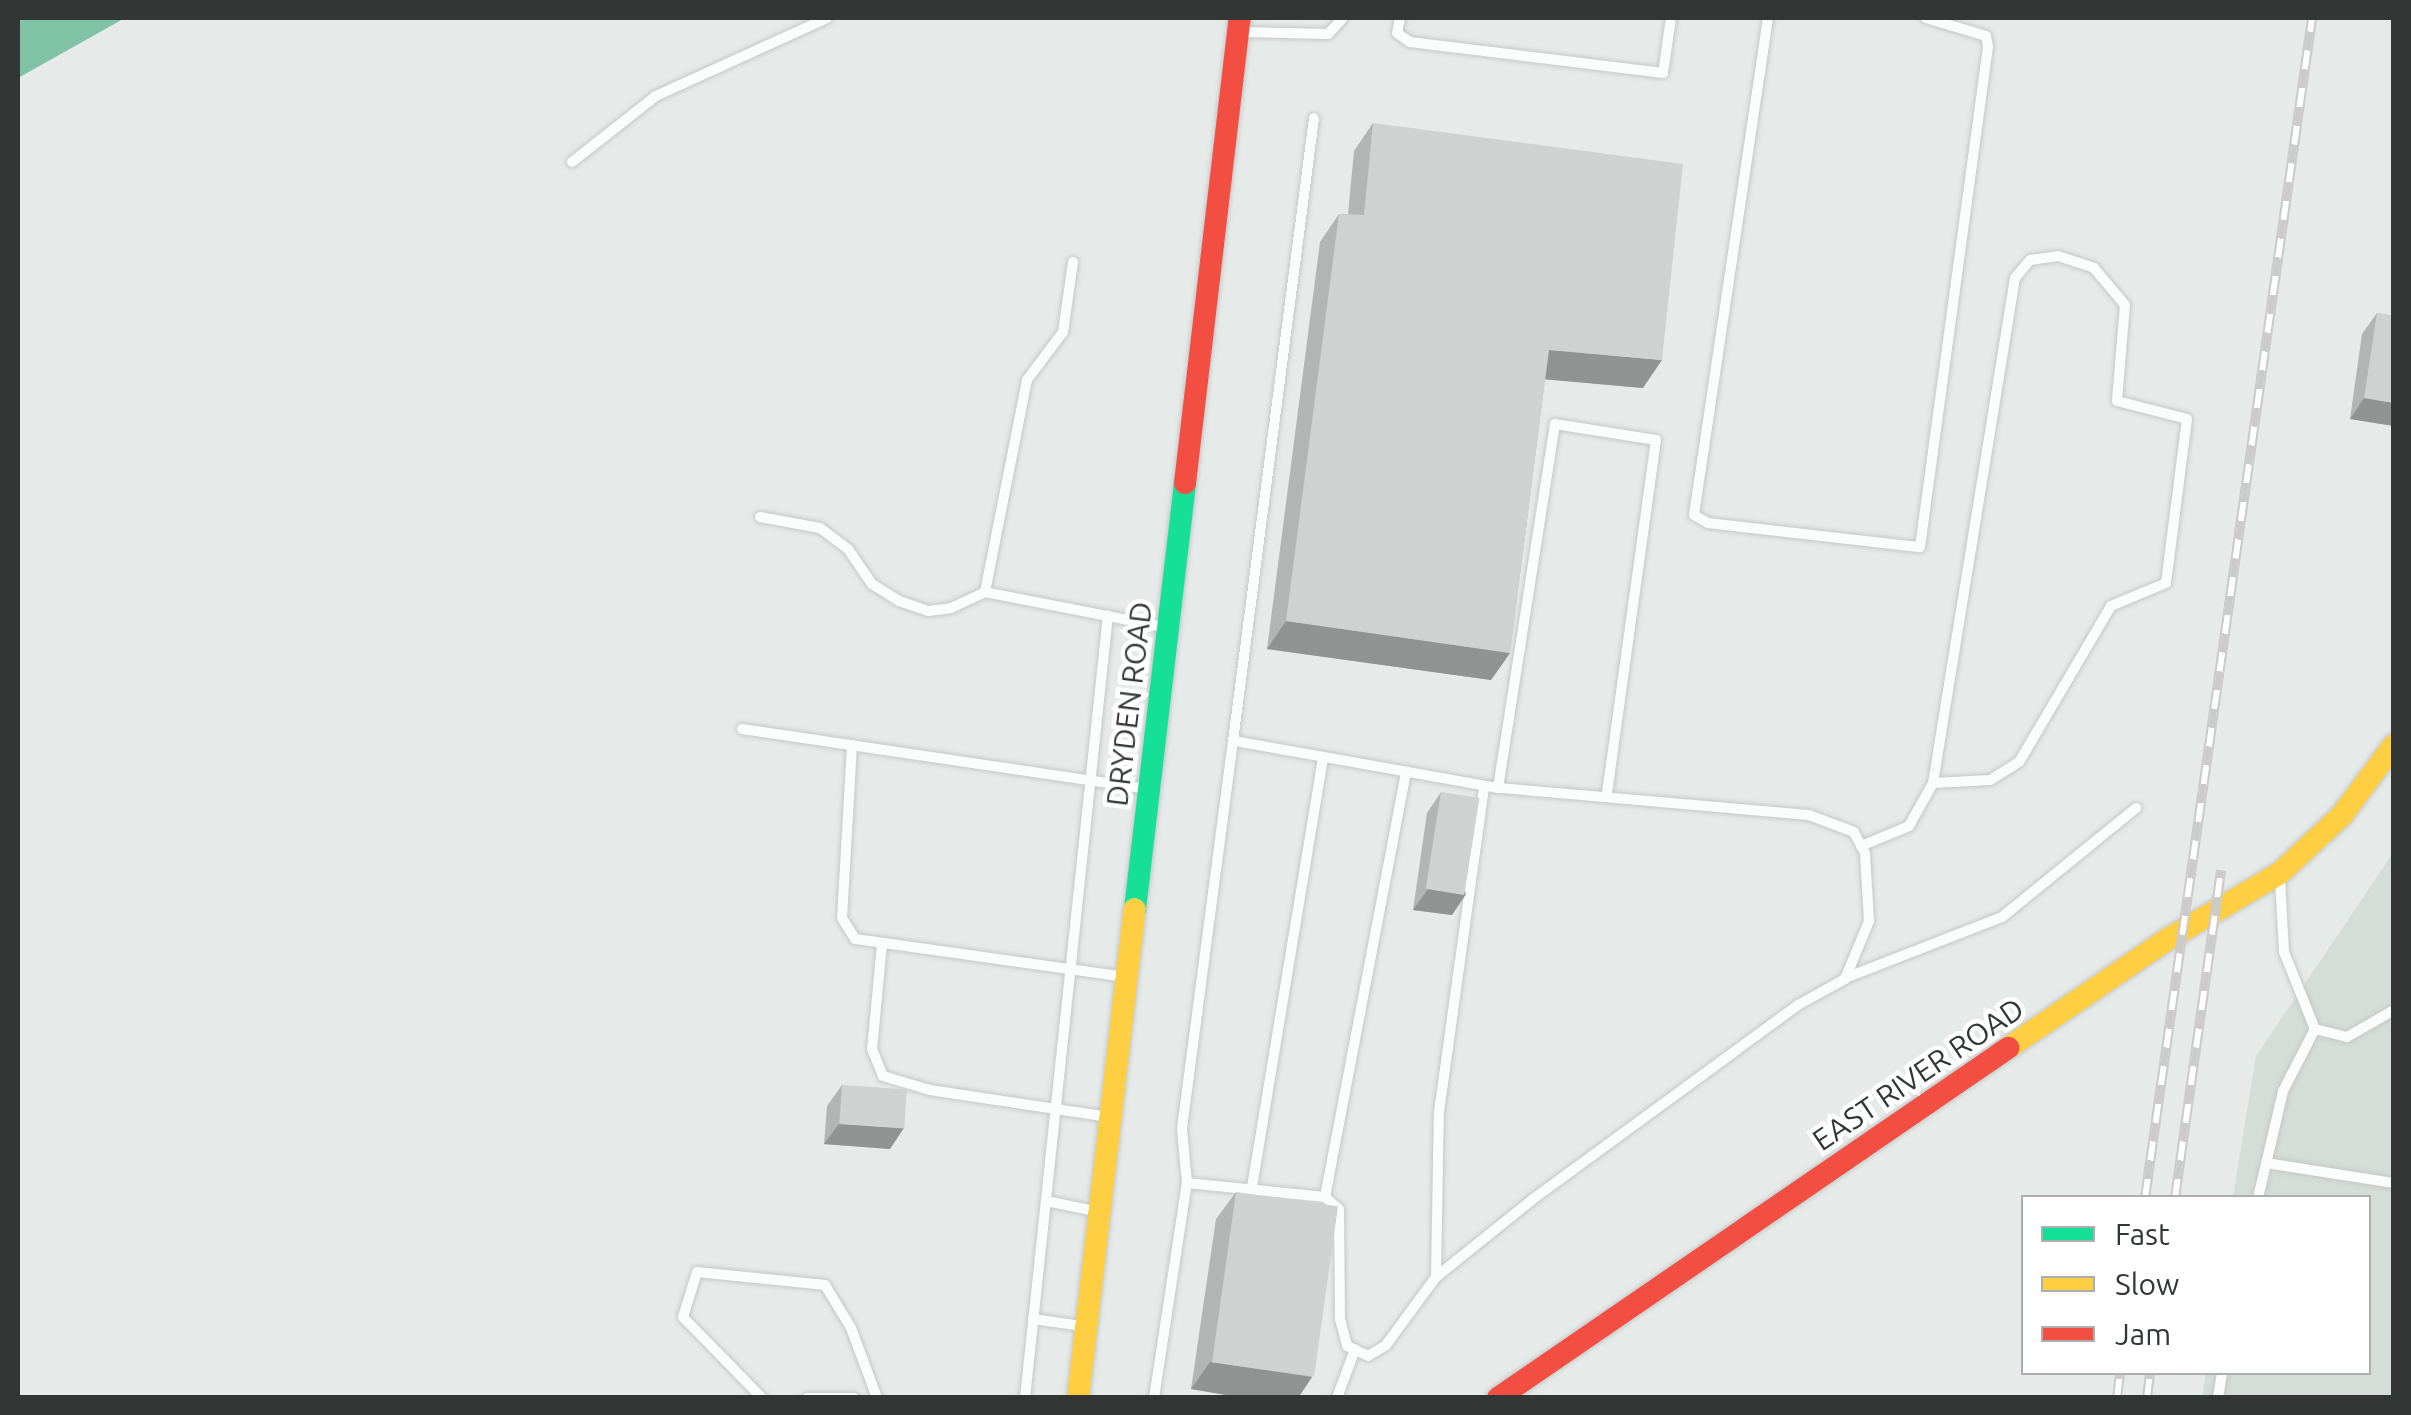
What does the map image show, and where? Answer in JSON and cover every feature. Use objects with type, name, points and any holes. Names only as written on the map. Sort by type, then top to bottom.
[{"type":"main road","name":"DRYDEN ROAD","points":[[1078,1398],[1240,24]]},
{"type":"main road","name":"EAST RIVER ROAD","points":[[1498,1398],[2168,939],[2280,873],[2362,790],[2394,745]]},
{"type":"lane","points":[[572,162],[656,96],[826,18]]},
{"type":"lane","points":[[1240,24],[1328,34],[1343,18]]},
{"type":"lane","points":[[1400,18],[1398,33],[1410,42],[1663,74],[1671,18]]},
{"type":"lane","points":[[1768,18],[1694,515],[1708,523],[1920,547],[1988,47],[1986,36],[1926,18]]},
{"type":"lane","points":[[1154,1398],[1187,1183],[1182,1128],[1314,118]]},
{"type":"lane","points":[[1862,846],[1909,826],[1933,783],[2015,278],[2030,260],[2058,256],[2094,268],[2126,305],[2117,402],[2187,418],[2166,583],[2112,606],[2019,762],[1990,780],[1933,783]]},
{"type":"lane","points":[[985,592],[1027,380],[1062,332],[1073,262]]},
{"type":"lane","points":[[1498,788],[1555,424],[1656,440],[1607,794]]},
{"type":"lane","points":[[760,516],[820,528],[848,549],[872,584],[900,602],[928,610],[951,608],[985,592],[1169,628]]},
{"type":"lane","points":[[1025,1398],[1086,780],[1108,615]]},
{"type":"lane","points":[[742,729],[1150,789]]},
{"type":"lane","points":[[1233,741],[1498,788],[1607,794],[1808,815],[1854,832],[1871,878],[1870,921],[1844,978]]},
{"type":"lane","points":[[852,745],[842,918],[855,938],[1127,977]]},
{"type":"lane","points":[[1252,1187],[1323,757]]},
{"type":"lane","points":[[1325,1198],[1406,772]]},
{"type":"lane","points":[[1436,1276],[1438,1112],[1484,786]]},
{"type":"lane","points":[[1187,1183],[1252,1187],[1325,1198],[1339,1209],[1340,1318],[1347,1346],[1368,1356],[1386,1345],[1436,1276],[1798,1005],[1844,978],[2002,916],[2136,808]]},
{"type":"lane","points":[[2259,1195],[2282,1092],[2315,1029],[2284,952],[2280,873]]},
{"type":"lane","points":[[882,944],[872,1049],[883,1076],[1110,1117]]},
{"type":"lane","points":[[2315,1029],[2348,1037],[2394,1010]]},
{"type":"lane","points":[[2266,1163],[2394,1184]]},
{"type":"lane","points":[[1046,1200],[1099,1212]]},
{"type":"lane","points":[[762,1398],[683,1317],[697,1272],[825,1285],[852,1328],[878,1398]]},
{"type":"lane","points":[[1034,1319],[1086,1326]]},
{"type":"lane","points":[[1338,1398],[1355,1349]]},
{"type":"lane","points":[[807,1398],[854,1398]]},
{"type":"shaded area","points":[[18,18],[125,18],[18,78]]},
{"type":"shaded area","points":[[2393,853],[2393,1397],[2202,1398],[2206,1375],[2371,1375],[2371,1195],[2233,1195],[2256,1056]]},
{"type":"building","points":[[1373,123],[1683,164],[1662,360],[1549,350],[1510,653],[1286,621],[1339,214],[1364,215]]},
{"type":"building","points":[[2377,313],[2394,316],[2394,403],[2364,398]]},
{"type":"building","points":[[1441,792],[1480,798],[1464,895],[1426,889]]},
{"type":"building","points":[[842,1085],[907,1090],[904,1128],[839,1124]]},
{"type":"building","points":[[1236,1192],[1338,1206],[1314,1377],[1212,1362]]},
{"type":"railway","points":[[2145,1195],[2312,18]]},
{"type":"railway","points":[[2175,1195],[2221,870]]},
{"type":"railway","points":[[2117,1398],[2120,1375]]},
{"type":"railway","points":[[2147,1398],[2150,1375]]},
{"type":"traffic: fast","points":[[1135,909],[1185,483]]},
{"type":"traffic: slow","points":[[2008,1048],[2168,939],[2280,873],[2342,815],[2394,745]]},
{"type":"traffic: slow","points":[[1078,1398],[1135,909]]},
{"type":"traffic: jam","points":[[1185,483],[1240,18]]},
{"type":"traffic: jam","points":[[1498,1398],[2008,1048]]}]
